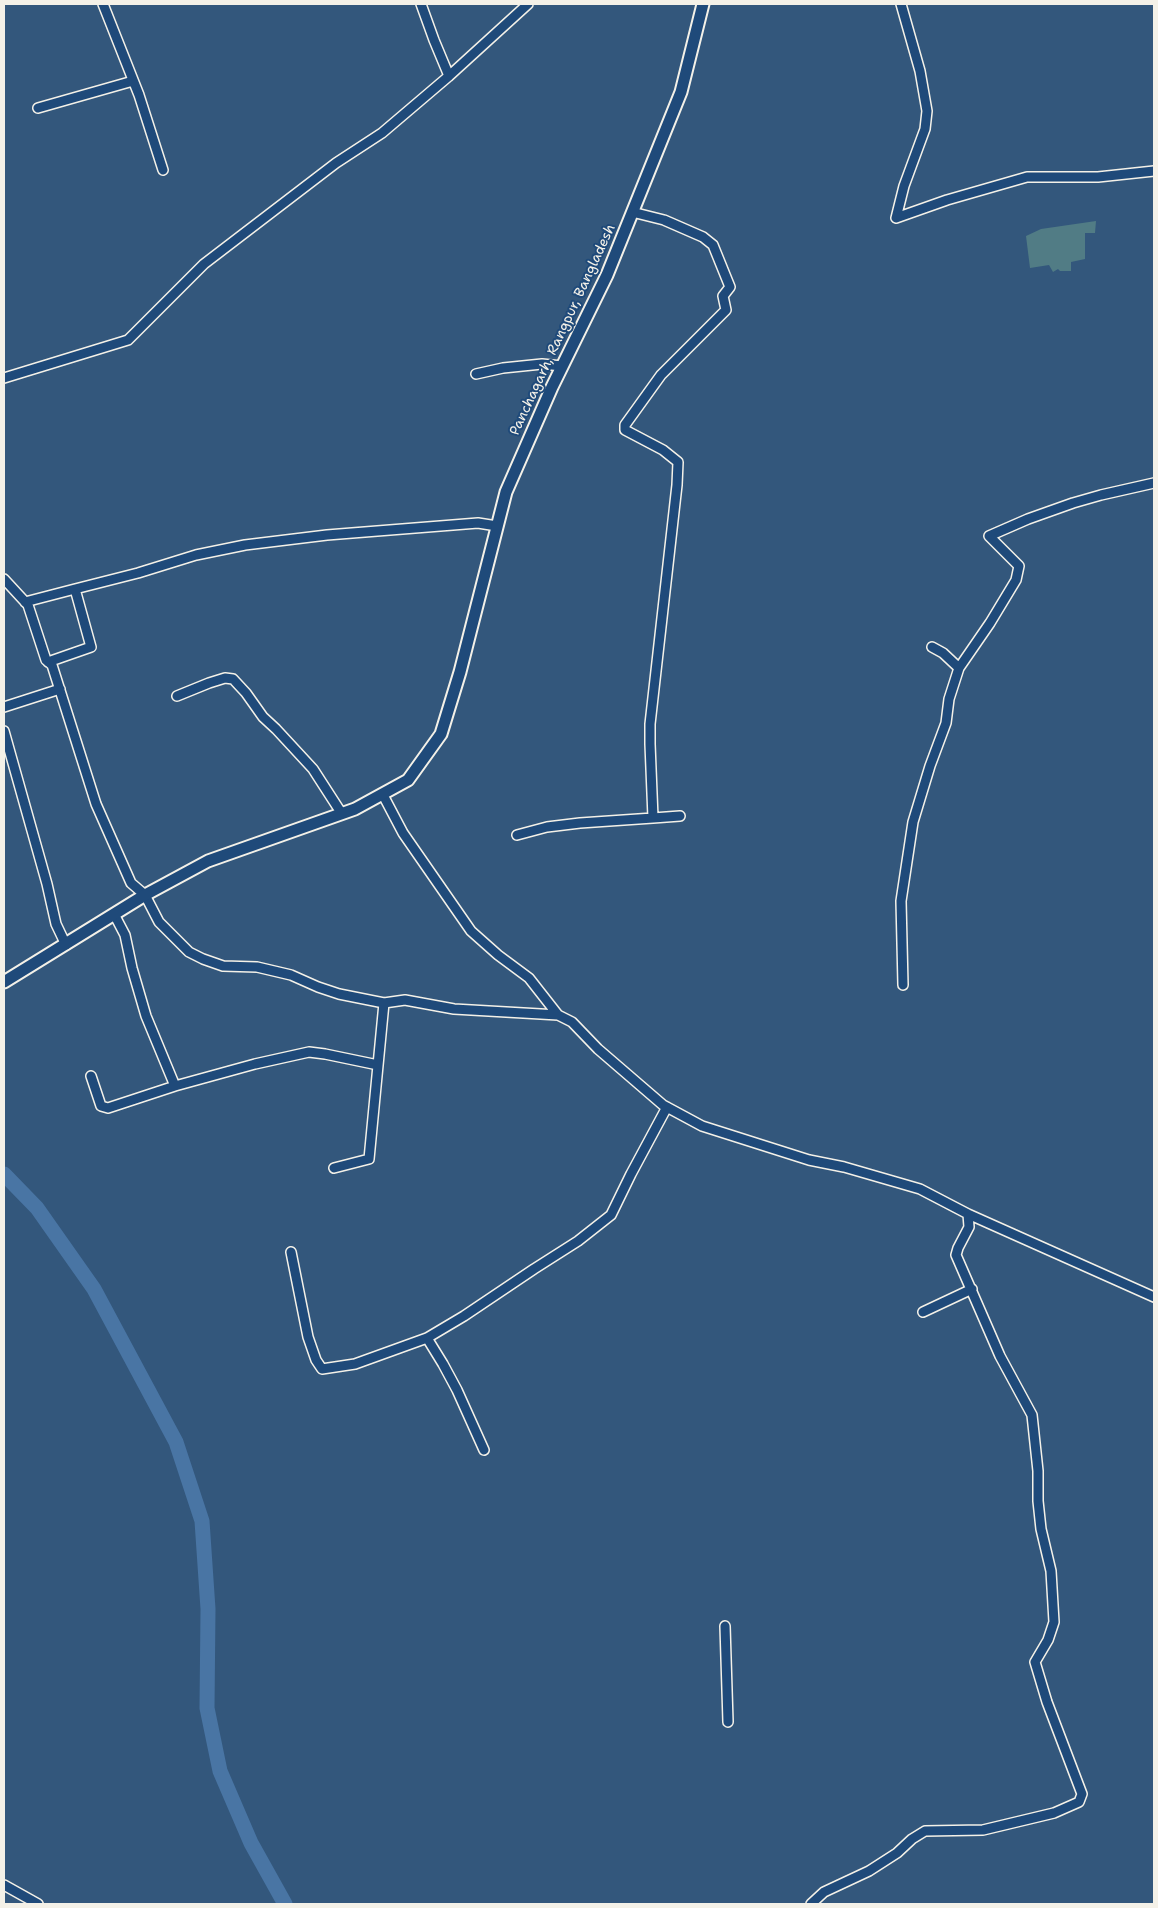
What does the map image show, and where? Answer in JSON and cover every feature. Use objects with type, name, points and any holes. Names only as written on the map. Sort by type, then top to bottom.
[{"type":"street","points":[[103,4],[133,81],[163,170]]},
{"type":"street","points":[[422,4],[449,76]]},
{"type":"street","points":[[4,378],[128,340],[204,264],[336,163],[382,133],[449,76],[528,4]]},
{"type":"street","name":"Panchagarh, Rangpur, Bangladesh","points":[[4,982],[145,895],[208,861],[342,814],[383,795],[408,780],[441,734],[460,672],[506,492],[562,366],[607,275],[681,92],[703,4]]},
{"type":"street","points":[[901,4],[920,71],[927,111],[925,129],[904,186],[896,218],[948,200],[1027,177],[1098,177],[1154,171]]},
{"type":"street","points":[[38,108],[133,81]]},
{"type":"street","points":[[632,212],[664,220],[703,237],[713,245],[730,287],[723,296],[726,310],[661,375],[625,425],[625,430],[662,450],[678,462],[650,724],[653,818]]},
{"type":"street","points":[[476,374],[503,368],[542,364],[562,366]]},
{"type":"street","points":[[903,985],[901,901],[913,822],[930,766],[946,723],[949,699],[959,668],[990,623],[1016,580],[1019,566],[989,536],[1073,503],[1154,483]]},
{"type":"street","points":[[25,602],[138,573],[196,555],[245,545],[327,534],[478,523],[497,526]]},
{"type":"street","points":[[4,578],[28,605],[46,660],[52,664],[96,804],[131,883],[145,895],[159,922],[189,952],[223,966],[257,967],[292,975],[332,992],[384,1003],[406,1000],[454,1009],[558,1015],[572,1022],[598,1049],[667,1107],[702,1126],[809,1160],[844,1167],[920,1189],[968,1214],[1154,1298]]},
{"type":"street","points":[[48,662],[91,647],[75,589]]},
{"type":"street","points":[[932,647],[943,653],[959,668]]},
{"type":"street","points":[[177,696],[225,678],[233,679],[246,693],[263,717],[313,769],[342,814]]},
{"type":"street","points":[[4,707],[60,690]]},
{"type":"street","points":[[4,731],[47,884],[56,924],[66,945]]},
{"type":"street","points":[[383,795],[403,833],[471,931],[498,955],[530,978],[558,1015]]},
{"type":"street","points":[[517,835],[547,827],[580,823],[680,816]]},
{"type":"street","points":[[114,914],[125,935],[134,976],[146,1016],[175,1086]]},
{"type":"street","points":[[334,1168],[369,1159],[384,1003]]},
{"type":"street","points":[[91,1076],[101,1106],[108,1108],[175,1086],[255,1064],[309,1052],[378,1065]]},
{"type":"street","points":[[291,1252],[308,1337],[316,1360],[322,1369],[355,1364],[427,1338],[578,1241],[611,1215],[667,1107]]},
{"type":"street","points":[[811,1904],[824,1892],[876,1866],[897,1853],[924,1831],[983,1830],[1054,1813],[1079,1802],[1082,1794],[1047,1702],[1035,1662],[1048,1640],[1054,1622],[1051,1571],[1041,1529],[1038,1501],[1038,1471],[1032,1415],[1000,1356],[956,1255],[969,1227],[968,1214]]},
{"type":"street","points":[[923,1312],[972,1289]]},
{"type":"street","points":[[427,1338],[444,1364],[484,1450]]},
{"type":"street","points":[[726,1626],[728,1722]]},
{"type":"street","points":[[4,1885],[38,1904]]},
{"type":"green space","points":[[1096,221],[1095,233],[1085,233],[1085,259],[1071,262],[1071,271],[1060,271],[1058,269],[1053,272],[1049,265],[1030,268],[1026,236],[1041,229]]},
{"type":"waterway","points":[[4,1174],[37,1208],[94,1289],[176,1442],[202,1521],[208,1609],[207,1708],[220,1771],[251,1843],[285,1904]]}]
